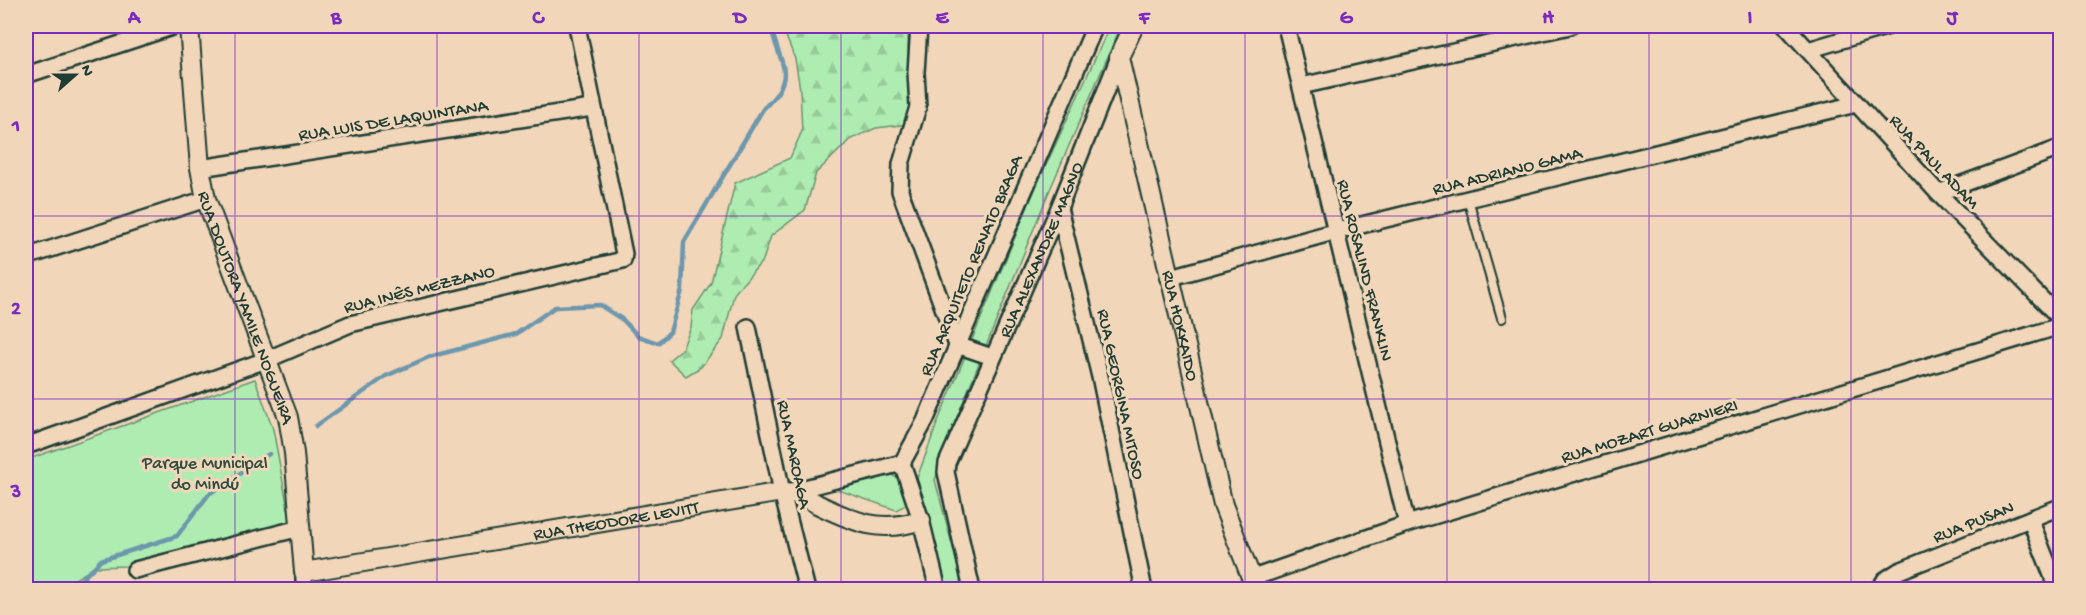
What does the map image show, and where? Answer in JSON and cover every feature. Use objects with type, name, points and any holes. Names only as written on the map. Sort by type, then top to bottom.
[{"type":"street","points":[[26,75],[175,26]]},
{"type":"street","name":"RUA DOUTORA YAMILE NOGUEIRA","points":[[189,26],[200,168],[206,199],[288,417],[304,581]]},
{"type":"street","points":[[577,26],[592,108]]},
{"type":"street","points":[[919,26],[916,72],[918,107],[902,164],[900,191],[957,345],[992,357]]},
{"type":"street","name":"RUA ARQUITETO RENATO BRAGA","points":[[902,463],[925,420],[1095,26]]},
{"type":"street","name":"RUA ALEXANDRE MAGNO","points":[[972,590],[946,472],[947,463],[1059,208],[1119,57],[1134,26]]},
{"type":"street","name":"RUA ROSALIND FRANKLIN","points":[[1286,26],[1407,524]]},
{"type":"street","points":[[1301,86],[1524,31],[1570,26]]},
{"type":"street","name":"RUA PAUL ADAM","points":[[1786,26],[1938,193],[2061,318]]},
{"type":"street","points":[[1808,50],[1889,26]]},
{"type":"street","name":"RUA HOKKAIDO","points":[[1119,57],[1222,505],[1253,584]]},
{"type":"street","name":"RUA ADRIANO GAMA","points":[[1168,278],[1337,231],[1856,104]]},
{"type":"street","name":"RUA LUIS DE LAQUINTANA","points":[[200,168],[592,108]]},
{"type":"street","name":"RUA INÊS MEZZANO","points":[[26,446],[266,360],[374,316],[624,259],[592,108]]},
{"type":"street","points":[[1938,193],[2061,148]]},
{"type":"street","points":[[26,257],[206,199]]},
{"type":"street","name":"RUA GEORGINA MITOSO","points":[[1059,208],[1101,381],[1144,590]]},
{"type":"street","name":"RUA MOZART GUARNIERI","points":[[1253,584],[1407,524],[2061,326]]},
{"type":"street","name":"RUA MAROAGA","points":[[748,327],[788,492],[807,590]]},
{"type":"street","points":[[788,492],[882,471],[902,463],[921,520],[938,590]]},
{"type":"street","points":[[788,492],[875,527],[899,527],[921,520]]},
{"type":"street","name":"RUA THEODORE LEVITT","points":[[304,581],[788,492]]},
{"type":"street","name":"RUA PUSAN","points":[[1879,590],[1885,580],[1899,571],[2061,507]]},
{"type":"street","points":[[2030,519],[2058,590]]},
{"type":"street","points":[[135,570],[300,528]]},
{"type":"lane","points":[[1468,199],[1502,318]]},
{"type":"green space","points":[[782,26],[908,26],[909,124],[876,128],[851,139],[816,173],[805,210],[771,236],[763,260],[734,294],[723,339],[701,367],[686,376],[669,360],[682,349],[691,327],[693,310],[711,283],[735,183],[790,158],[802,131],[800,89],[795,59]]},
{"type":"green space","points":[[1110,26],[1121,26],[1048,194],[953,427],[935,480],[964,589],[947,589],[923,504],[912,497],[906,505],[896,510],[824,485],[881,473],[892,475],[913,489],[938,421],[1036,187]]},
{"type":"green space","name":"Parque Municipal do Mindú","points":[[255,379],[273,429],[291,525],[126,566],[95,567],[59,589],[26,590],[26,460]]},
{"type":"waterway","points":[[316,426],[386,376],[429,357],[516,334],[555,307],[600,305],[623,320],[638,336],[658,343],[670,332],[682,290],[684,242],[763,109],[781,87],[784,77],[783,69],[771,26]]},
{"type":"waterway","points":[[67,590],[78,583],[101,560],[177,536],[209,494],[269,454]]}]
